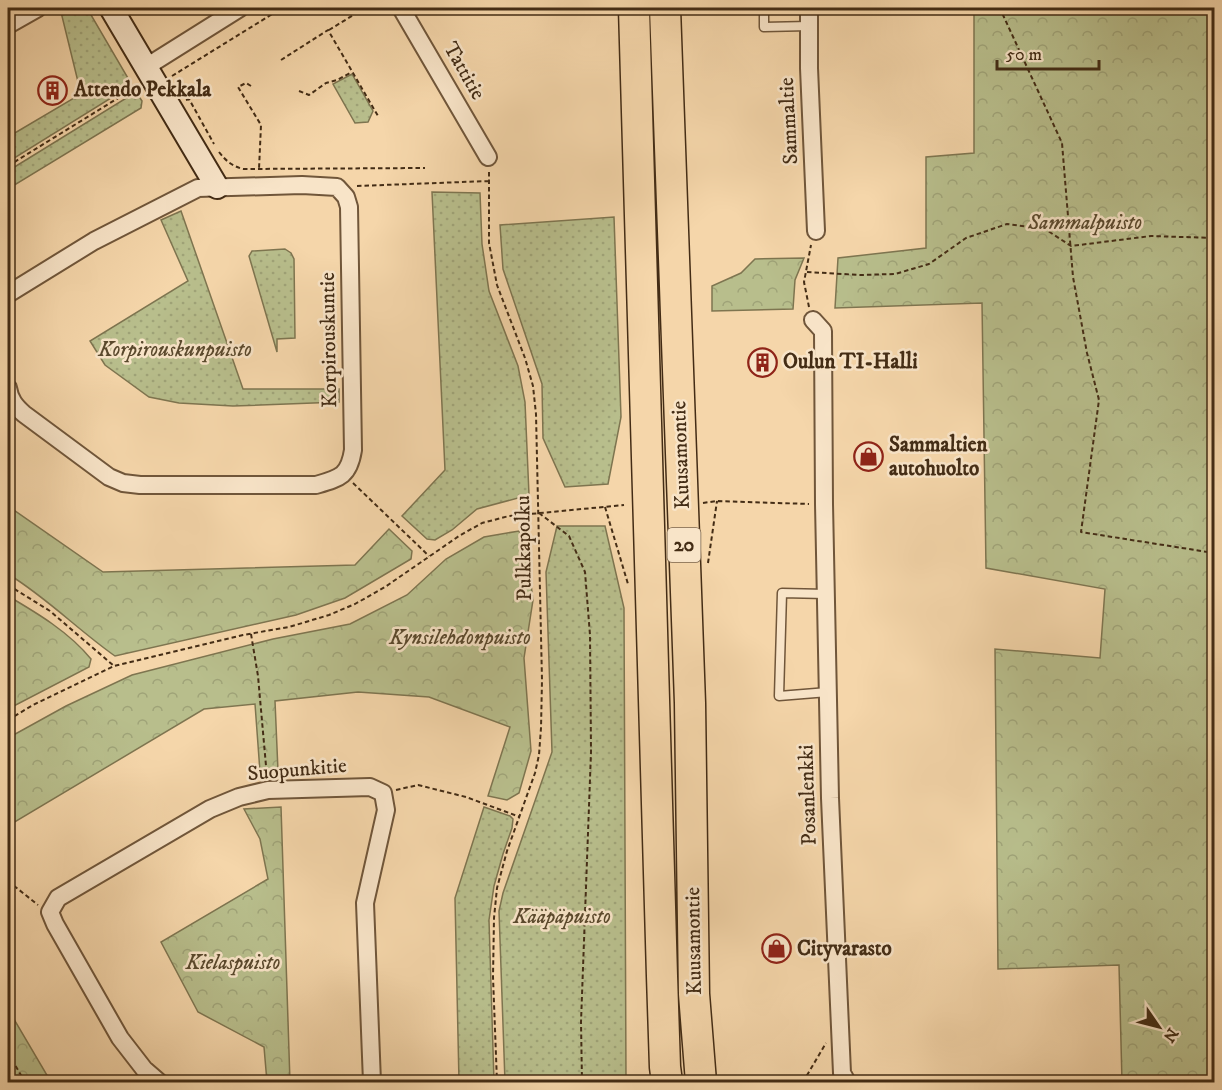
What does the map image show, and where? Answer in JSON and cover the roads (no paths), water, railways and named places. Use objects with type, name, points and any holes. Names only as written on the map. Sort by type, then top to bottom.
[{"type":"highway","name":"Kuusamontie","points":[[634,8],[661,964],[667,1083]]},
{"type":"highway","name":"Kuusamontie","points":[[665,8],[690,703],[694,994],[702,1083]]},
{"type":"street","points":[[8,25],[38,8]]},
{"type":"street","points":[[8,294],[94,242],[198,188],[217,187],[111,8]]},
{"type":"street","points":[[146,67],[240,8]]},
{"type":"street","name":"Tattitie","points":[[401,8],[488,157]]},
{"type":"street","name":"Sammaltie","points":[[809,8],[810,105],[816,231]]},
{"type":"street","name":"Korpirouskuntie","points":[[8,388],[14,404],[24,414],[109,477],[123,483],[140,485],[316,485],[344,474],[351,462],[353,450],[349,207],[346,197],[337,187],[302,185],[217,187]]},
{"type":"street","name":"Posanlenkki","points":[[813,320],[823,331],[824,504],[831,798],[842,1073],[847,1083]]},
{"type":"street","name":"Suopunkitie","points":[[159,1083],[144,1069],[120,1038],[55,924],[50,912],[58,898],[210,809],[239,797],[268,790],[370,787],[383,793],[386,810],[364,903],[372,1083]]},
{"type":"lane","points":[[764,8],[764,27],[809,26]]},
{"type":"lane","points":[[826,594],[782,593],[779,696],[828,692]]},
{"type":"place","name":"Attendo Pekkala","points":[[53,90]]},
{"type":"place","name":"Oulun TI-Halli","points":[[762,362]]},
{"type":"place","name":"Sammaltien autohuolto","points":[[868,457]]},
{"type":"place","name":"Cityvarasto","points":[[776,949]]},
{"type":"park label","name":"Sammalpuisto","points":[[1085,223]]},
{"type":"park label","name":"Korpirouskunpuisto","points":[[175,350]]},
{"type":"park label","name":"Kynsilehdonpuisto","points":[[460,638]]},
{"type":"park label","name":"Kääpäpuisto","points":[[562,917]]},
{"type":"park label","name":"Kielaspuisto","points":[[233,963]]}]
